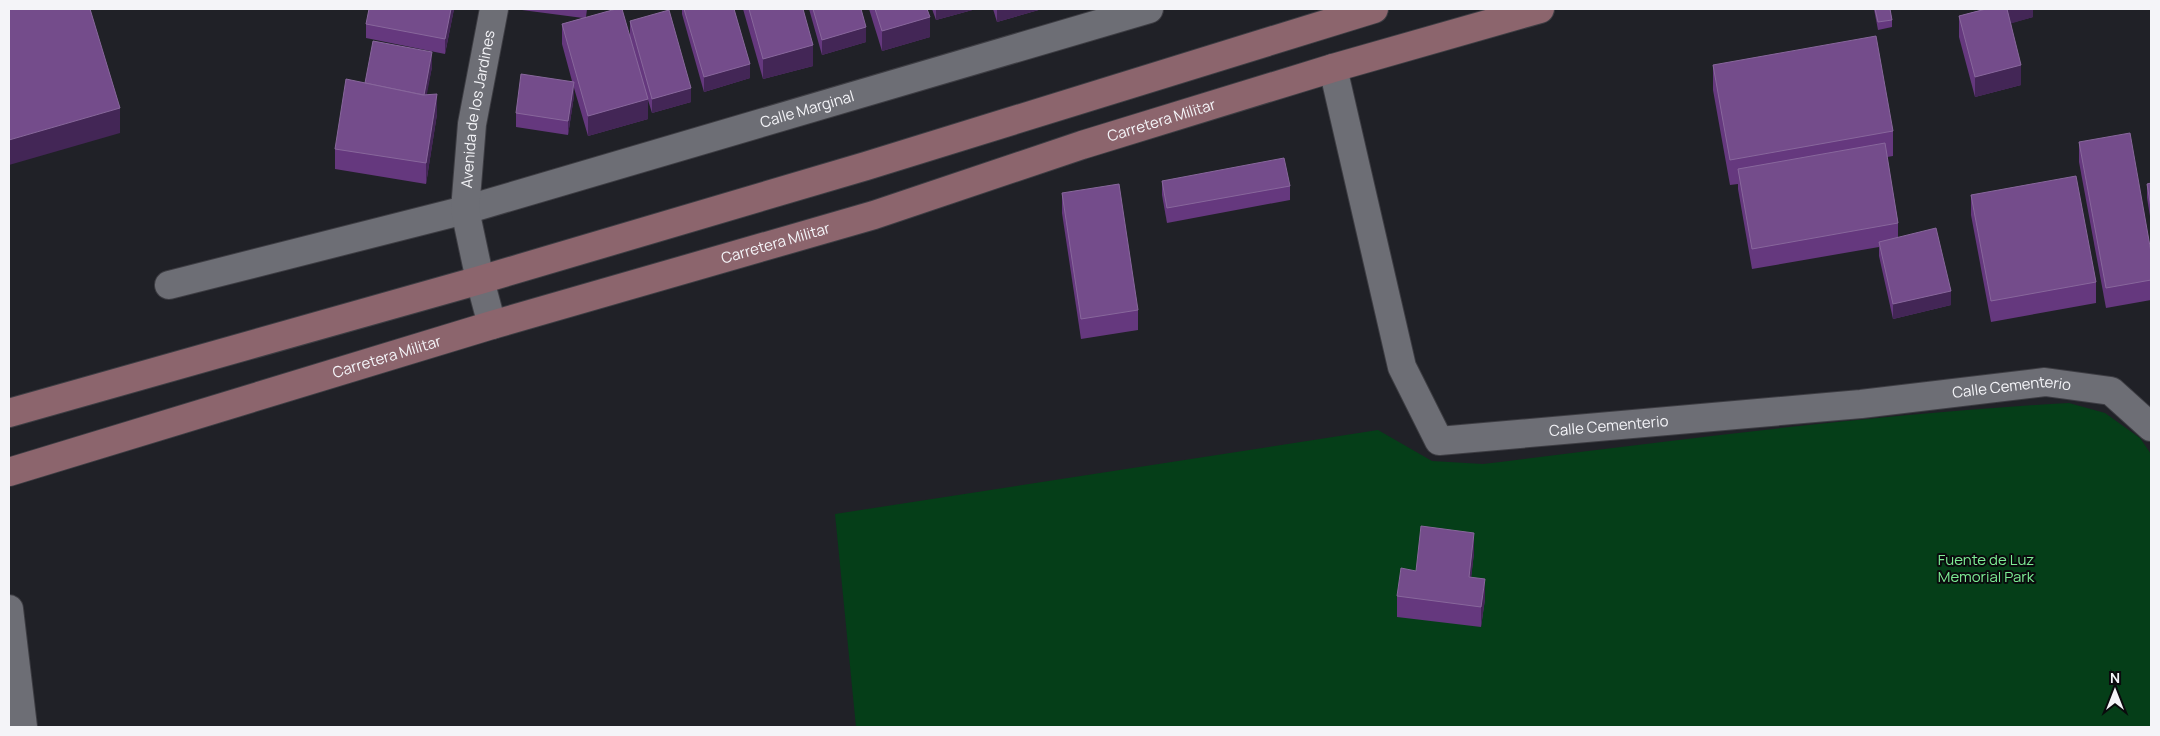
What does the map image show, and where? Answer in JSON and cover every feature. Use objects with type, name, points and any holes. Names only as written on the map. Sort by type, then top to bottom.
[{"type":"main road","points":[[9,414],[480,280],[857,168],[1374,9]]},
{"type":"main road","name":"Carretera Militar","points":[[9,472],[492,325],[874,215],[1082,145],[1333,68],[1540,9]]},
{"type":"street","name":"Avenida de los Jardines","points":[[492,325],[465,210],[472,124],[494,9]]},
{"type":"street","name":"Calle Marginal","points":[[169,285],[465,210],[1149,9]]},
{"type":"street","name":"Calle Cementerio","points":[[1333,68],[1402,367],[1439,441],[1861,404],[2045,382],[2111,391],[2151,427]]},
{"type":"street","points":[[9,609],[23,727]]},
{"type":"green space","name":"Fuente de Luz Memorial Park","points":[[2069,403],[2105,413],[2140,438],[2151,454],[2151,727],[856,727],[835,514],[1378,430],[1432,461],[1483,464],[1849,421]]},
{"type":"building","points":[[9,9],[90,9],[120,108],[9,140]]},
{"type":"building","points":[[369,9],[451,9],[445,39],[366,24]]},
{"type":"building","points":[[622,9],[648,99],[588,116],[562,24]]},
{"type":"building","points":[[684,9],[734,9],[750,64],[704,77]]},
{"type":"building","points":[[749,9],[803,9],[813,45],[763,59]]},
{"type":"building","points":[[813,9],[861,9],[866,27],[822,40]]},
{"type":"building","points":[[875,9],[927,9],[930,17],[882,31]]},
{"type":"building","points":[[1875,9],[1890,9],[1892,20],[1878,22]]},
{"type":"building","points":[[1986,9],[2007,9],[2021,65],[1975,77],[1959,16]]},
{"type":"building","points":[[669,10],[691,88],[652,99],[630,21]]},
{"type":"building","points":[[1876,36],[1893,131],[1730,160],[1713,65]]},
{"type":"building","points":[[373,41],[432,52],[424,95],[365,83]]},
{"type":"building","points":[[521,74],[574,82],[568,121],[516,113]]},
{"type":"building","points":[[346,79],[423,95],[437,94],[426,163],[335,149]]},
{"type":"building","points":[[2130,133],[2151,252],[2151,280],[2106,288],[2079,142]]},
{"type":"building","points":[[1885,143],[1898,223],[1752,249],[1738,169]]},
{"type":"building","points":[[1284,158],[1290,186],[1167,208],[1162,181]]},
{"type":"building","points":[[2076,176],[2096,282],[1991,301],[1971,195]]},
{"type":"building","points":[[2151,183],[2151,208],[2147,184]]},
{"type":"building","points":[[1119,184],[1138,310],[1081,319],[1062,193]]},
{"type":"building","points":[[1936,228],[1951,291],[1893,304],[1879,242]]},
{"type":"building","points":[[1421,526],[1474,533],[1469,577],[1485,579],[1481,607],[1397,596],[1401,568],[1416,571]]}]
